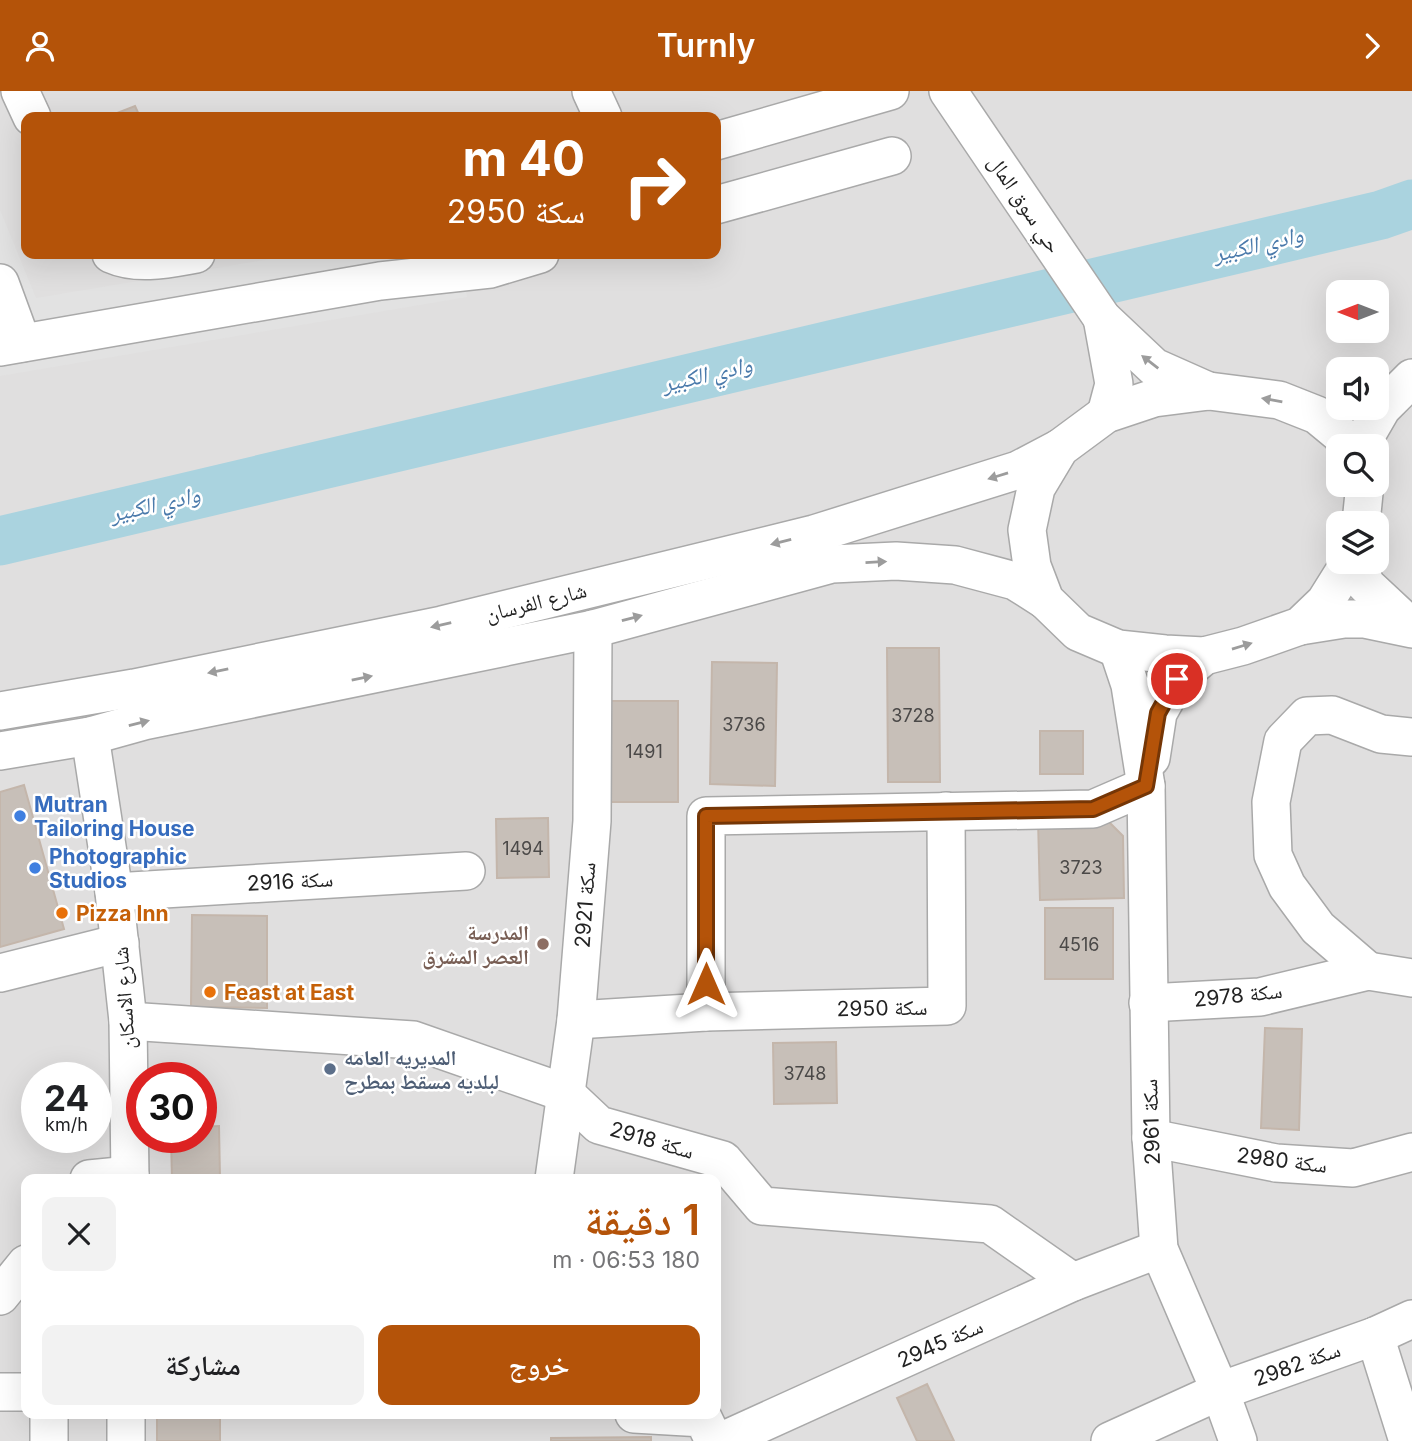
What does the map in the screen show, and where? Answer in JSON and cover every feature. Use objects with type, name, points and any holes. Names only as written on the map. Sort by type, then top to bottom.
[{"type":"street","points":[[20,91],[30,112]]},
{"type":"street","points":[[591,91],[601,112]]},
{"type":"street","points":[[721,140],[890,91]]},
{"type":"street","name":"حي سوق المال","points":[[948,91],[1102,318],[1154,367],[1209,391]]},
{"type":"street","points":[[721,204],[892,156]]},
{"type":"street","points":[[128,259],[160,259]]},
{"type":"street","points":[[0,283],[11,345],[380,281],[445,264],[490,269],[523,259]]},
{"type":"street","name":"حي سوق المال","points":[[1102,318],[1114,384],[1106,414]]},
{"type":"street","points":[[1389,387],[1412,378],[1389,401]]},
{"type":"street","points":[[1326,411],[1279,400],[1209,391],[1154,398],[1106,414],[1060,448],[1037,488],[1027,530],[1032,566],[1045,600],[1078,632],[1118,649],[1165,655],[1205,656],[1300,626],[1344,619],[1364,619],[1412,629]]},
{"type":"street","name":"شارع الفرسان","points":[[0,711],[134,688],[442,625],[814,534],[1018,470],[1060,448]]},
{"type":"street","name":"شارع الفرسان","points":[[0,751],[90,736],[144,721],[593,629],[832,564],[896,561],[955,565],[1015,581],[1045,600]]},
{"type":"street","points":[[1300,626],[1325,603],[1343,574]]},
{"type":"street","points":[[1361,574],[1366,585],[1412,629]]},
{"type":"street","name":"سكة 2921","points":[[555,1174],[576,1020],[592,821],[593,629]]},
{"type":"street","name":"سكة 2961","points":[[1118,649],[1130,685],[1146,786],[1151,1138],[1159,1249],[1220,1391],[1238,1441]]},
{"type":"street","name":"سكة 2961","points":[[1146,786],[1158,713],[1177,679],[1205,656]]},
{"type":"street","points":[[1368,971],[1318,928],[1287,886],[1273,855],[1273,790],[1283,741],[1307,716],[1332,715],[1381,734],[1412,737]]},
{"type":"street","name":"شارع الاسكان","points":[[90,736],[114,892],[128,1021],[130,1174]]},
{"type":"street","points":[[706,1012],[706,816],[1093,809],[1146,786]]},
{"type":"street","name":"سكة 2950","points":[[576,1020],[706,1012],[947,1006],[946,811]]},
{"type":"street","name":"سكة 2916","points":[[114,892],[466,871]]},
{"type":"street","points":[[0,972],[120,943]]},
{"type":"street","name":"سكة 2978","points":[[1149,1003],[1259,996],[1368,971],[1412,978]]},
{"type":"street","name":"سكة 2918","points":[[128,1021],[413,1040],[565,1093],[599,1125],[723,1160],[762,1206],[990,1224],[1073,1282]]},
{"type":"street","name":"سكة 2980","points":[[1151,1138],[1276,1163],[1353,1168],[1412,1152]]},
{"type":"street","name":"سكة 2945","points":[[722,1441],[759,1433],[1073,1282],[1159,1249]]},
{"type":"street","points":[[0,1296],[21,1270]]},
{"type":"street","name":"سكة 2982","points":[[1110,1441],[1220,1391],[1375,1336],[1412,1319]]},
{"type":"street","points":[[1375,1336],[1408,1441]]},
{"type":"street","points":[[0,1392],[21,1392]]},
{"type":"street","points":[[49,1419],[50,1441]]},
{"type":"street","points":[[126,1419],[126,1441]]},
{"type":"street","points":[[703,1419],[714,1441]]},
{"type":"shaded area","points":[[0,91],[1412,91],[1412,1441],[0,1441]]},
{"type":"shaded area","points":[[0,210],[36,298],[271,259],[461,259],[467,297],[0,376]]},
{"type":"building","points":[[135,106],[138,112],[120,112]]},
{"type":"building","points":[[887,648],[939,648],[940,782],[888,782]]},
{"type":"building","points":[[712,662],[777,663],[775,786],[710,784]]},
{"type":"building","points":[[610,701],[678,701],[678,802],[610,802]]},
{"type":"building","points":[[1040,731],[1083,731],[1083,774],[1040,774]]},
{"type":"building","points":[[24,785],[64,929],[0,947],[0,792]]},
{"type":"building","points":[[548,818],[549,877],[497,878],[496,819]]},
{"type":"building","points":[[1105,818],[1123,836],[1124,898],[1040,900],[1038,819]]},
{"type":"building","points":[[1045,908],[1113,908],[1113,979],[1045,979]]},
{"type":"building","points":[[192,915],[267,916],[267,1008],[191,1007]]},
{"type":"building","points":[[1265,1028],[1302,1029],[1299,1130],[1261,1128]]},
{"type":"building","points":[[836,1042],[837,1103],[774,1104],[773,1043]]},
{"type":"building","points":[[219,1126],[220,1174],[172,1174],[171,1153],[217,1153]]},
{"type":"building","points":[[927,1384],[954,1441],[917,1441],[897,1398]]},
{"type":"building","points":[[157,1419],[220,1419],[220,1441],[157,1441]]},
{"type":"building","points":[[651,1437],[651,1441],[551,1441],[551,1438]]},
{"type":"waterway","name":"وادي الكبير","points":[[0,541],[1381,215],[1412,204]]},
{"type":"place","name":"Mutran Tailoring House","points":[[20,816]]},
{"type":"place","name":"Photographic Studios","points":[[35,868]]},
{"type":"place","name":"Pizza Inn","points":[[62,913]]},
{"type":"place","name":"المدرسة العصر المشرق","points":[[543,944]]},
{"type":"place","name":"Feast at East","points":[[210,992]]},
{"type":"place","name":"المديريه العامه لبلديه مسقط بمطرح","points":[[330,1069]]},
{"type":"route","points":[[706,984],[706,816],[1093,809],[1146,786],[1158,713],[1177,679]]}]
